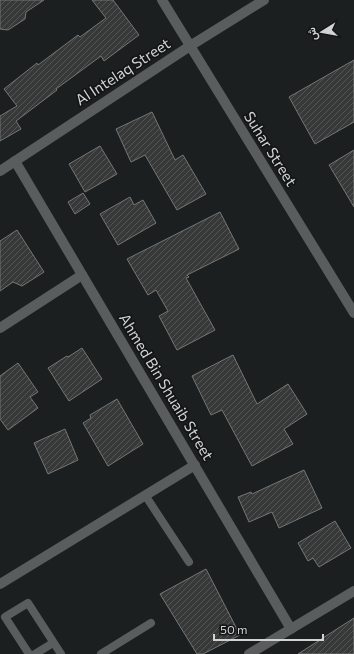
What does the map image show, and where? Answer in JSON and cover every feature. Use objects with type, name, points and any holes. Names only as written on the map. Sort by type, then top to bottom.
[{"type":"street","name":"Suhar Street","points":[[162,0],[354,312]]},
{"type":"street","name":"Al Intelaq Street","points":[[0,171],[190,46],[249,4],[264,0]]},
{"type":"street","name":"Ahmed Bin Shuaib Street","points":[[15,161],[291,629]]},
{"type":"street","points":[[0,328],[82,275]]},
{"type":"street","points":[[0,584],[195,465]]},
{"type":"street","points":[[249,654],[354,590]]},
{"type":"lane","points":[[145,495],[189,562]]},
{"type":"lane","points":[[28,654],[5,618],[28,603],[61,654]]},
{"type":"lane","points":[[101,654],[151,623]]},
{"type":"lane","points":[[35,654],[53,643]]},
{"type":"building","points":[[0,0],[44,0],[26,12],[25,19],[8,30],[0,29]]},
{"type":"building","points":[[92,0],[113,0],[139,35],[104,61],[101,56],[56,89],[57,90],[16,121],[21,129],[0,141],[0,116],[17,106],[4,89],[37,63],[38,65],[78,35],[80,37],[106,18]]},
{"type":"building","points":[[354,60],[354,122],[315,144],[289,97]]},
{"type":"building","points":[[152,112],[175,160],[183,155],[206,194],[177,210],[145,155],[131,162],[116,129]]},
{"type":"building","points":[[100,146],[117,174],[85,192],[69,164]]},
{"type":"building","points":[[354,150],[354,207],[329,165]]},
{"type":"building","points":[[83,193],[90,204],[75,214],[68,202]]},
{"type":"building","points":[[130,197],[134,205],[143,200],[156,223],[118,245],[100,214]]},
{"type":"building","points":[[220,212],[239,249],[187,275],[189,277],[186,278],[215,330],[177,350],[159,316],[168,311],[156,290],[148,295],[127,259]]},
{"type":"building","points":[[17,230],[44,272],[22,286],[13,282],[0,291],[0,241]]},
{"type":"building","points":[[82,348],[102,379],[69,401],[48,368]]},
{"type":"building","points":[[233,355],[257,404],[288,384],[307,414],[284,429],[293,444],[252,466],[222,410],[211,415],[192,376]]},
{"type":"building","points":[[18,363],[38,392],[30,397],[38,408],[8,430],[0,419],[0,376]]},
{"type":"building","points":[[117,399],[143,444],[108,466],[83,423],[91,418],[90,415]]},
{"type":"building","points":[[65,429],[78,460],[48,474],[34,443]]},
{"type":"building","points":[[304,470],[322,508],[279,528],[272,512],[249,522],[238,497],[251,492],[252,494]]},
{"type":"building","points":[[335,521],[351,548],[319,567],[313,558],[308,561],[298,543]]},
{"type":"building","points":[[206,569],[240,635],[203,654],[197,654],[160,594]]},
{"type":"building","points":[[354,618],[354,654],[298,654]]}]
